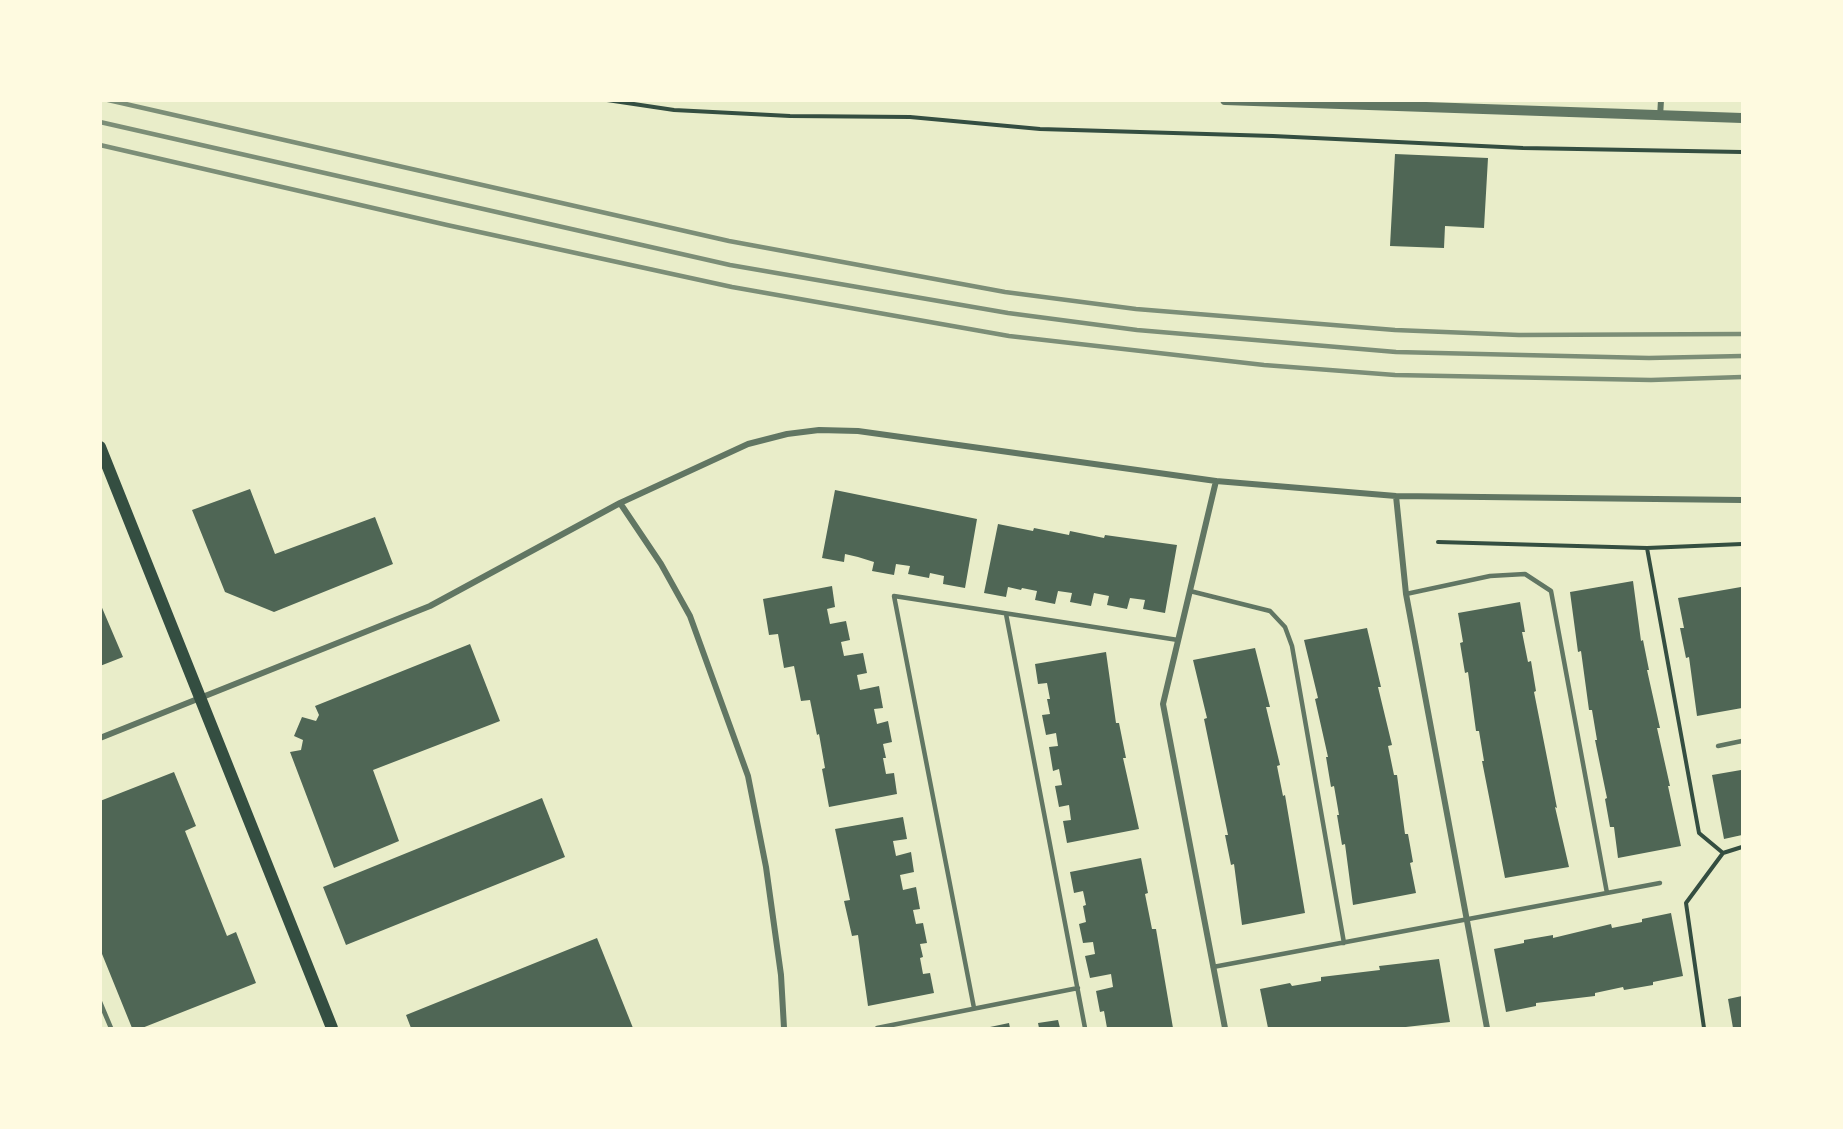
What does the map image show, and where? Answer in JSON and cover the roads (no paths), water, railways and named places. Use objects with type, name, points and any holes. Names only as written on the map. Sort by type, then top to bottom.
[{"type":"main road","points":[[100,447],[332,1029]]},
{"type":"street","points":[[1225,100],[1660,117],[1743,118]]},
{"type":"street","points":[[1660,117],[1661,100]]},
{"type":"street","points":[[100,738],[430,606],[620,503],[748,444],[787,434],[819,430],[858,431],[1216,481],[1396,496],[1743,500]]},
{"type":"street","points":[[1216,481],[1163,704],[1225,1029]]},
{"type":"street","points":[[1396,496],[1406,594],[1487,1029]]},
{"type":"street","points":[[620,503],[661,564],[690,616],[748,776],[766,867],[781,975],[784,1029]]},
{"type":"lane","points":[[1406,594],[1490,576],[1525,574],[1551,591],[1607,893]]},
{"type":"lane","points":[[1190,591],[1270,611],[1285,627],[1292,646],[1344,943]]},
{"type":"lane","points":[[974,1008],[894,596],[1178,640]]},
{"type":"lane","points":[[1006,614],[1085,1029]]},
{"type":"lane","points":[[1719,746],[1743,741]]},
{"type":"lane","points":[[1214,967],[1660,883]]},
{"type":"lane","points":[[877,1029],[1078,988]]},
{"type":"lane","points":[[100,1002],[111,1029]]},
{"type":"railway","points":[[108,100],[729,241],[1005,292],[1136,309],[1395,330],[1519,335],[1742,334]]},
{"type":"railway","points":[[100,122],[730,265],[1008,313],[1137,330],[1396,352],[1649,358],[1742,356]]},
{"type":"railway","points":[[100,145],[447,225],[732,287],[1009,336],[1264,365],[1395,375],[1651,380],[1742,377]]}]
